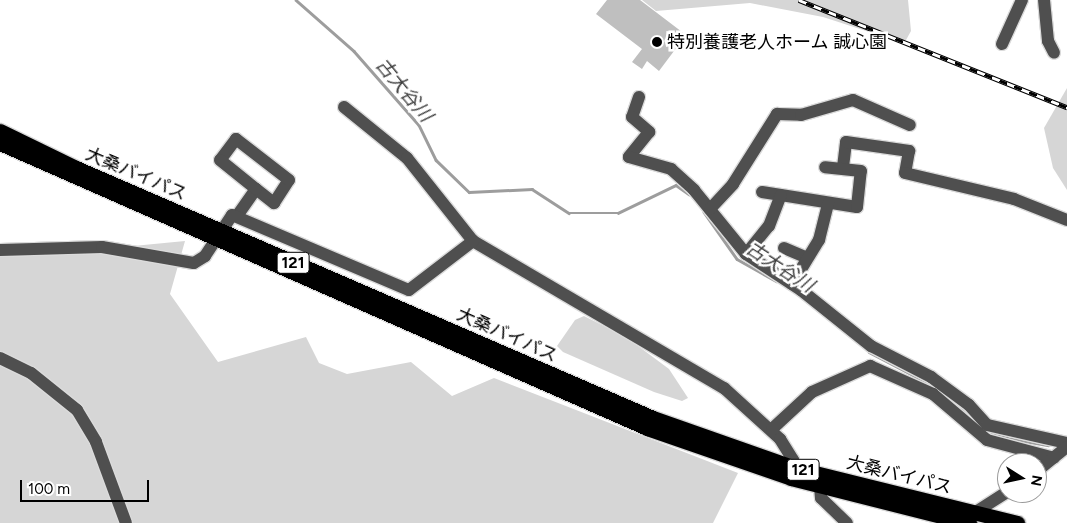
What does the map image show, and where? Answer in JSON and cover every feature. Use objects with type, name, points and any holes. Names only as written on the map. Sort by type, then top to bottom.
[{"type":"highway","name":"大桑バイパス","points":[[0,131],[218,236]]},
{"type":"highway","name":"大桑バイパス","points":[[0,144],[218,236],[591,398],[793,473],[966,520]]},
{"type":"highway","name":"大桑バイパス","points":[[793,473],[820,487],[966,520],[1017,523]]},
{"type":"street","points":[[1002,44],[1022,0]]},
{"type":"street","points":[[1044,0],[1048,41],[1054,53]]},
{"type":"street","points":[[639,97],[632,117],[649,132],[629,157],[670,170],[710,209],[746,254],[792,284],[871,346],[931,377],[969,405],[987,425],[1062,450]]},
{"type":"street","points":[[710,209],[733,184],[777,114],[801,115],[853,100],[910,125]]},
{"type":"street","points":[[344,107],[407,158],[473,241],[608,317],[642,342],[694,367],[772,429],[793,473]]},
{"type":"street","points":[[236,139],[289,180],[274,203],[256,189],[220,160],[236,139]]},
{"type":"street","points":[[843,167],[846,142],[909,150],[905,173],[1014,199],[1067,220]]},
{"type":"street","points":[[762,192],[858,207],[861,171],[843,167],[824,167]]},
{"type":"street","points":[[237,216],[256,189]]},
{"type":"street","points":[[746,254],[769,226],[781,195]]},
{"type":"street","points":[[792,284],[819,240],[828,203]]},
{"type":"street","points":[[0,250],[102,247],[194,263],[218,236],[230,217],[237,216],[409,290],[473,241]]},
{"type":"street","points":[[784,248],[807,258]]},
{"type":"street","points":[[0,358],[31,373],[77,410],[96,442],[126,523]]},
{"type":"street","points":[[772,429],[812,392],[870,366],[933,394],[987,440],[1062,450]]},
{"type":"street","points":[[1047,463],[1062,450]]},
{"type":"street","points":[[820,487],[821,498],[847,523]]},
{"type":"street","points":[[966,520],[997,499]]},
{"type":"shaded area","points":[[642,0],[908,0],[911,31],[906,40],[897,41],[823,17],[750,3],[656,11]]},
{"type":"shaded area","points":[[1067,88],[1067,190],[1053,168],[1044,128]]},
{"type":"shaded area","points":[[185,241],[170,294],[218,362],[306,337],[319,363],[347,374],[411,362],[452,396],[494,378],[738,473],[713,523],[0,523],[0,252],[24,242],[71,252]]},
{"type":"shaded area","points":[[584,316],[626,337],[669,369],[688,398],[682,401],[654,392],[563,352],[557,346],[575,320]]},
{"type":"building","name":"特別養護老人ホーム 誠心園","points":[[607,0],[640,0],[686,35],[659,71],[647,61],[642,69],[632,62],[642,49],[596,14]]},
{"type":"waterway","name":"古大谷川","points":[[296,0],[354,51],[419,125],[436,160],[469,192],[532,189],[569,213],[618,213],[676,185],[689,194]]},
{"type":"waterway","name":"古大谷川","points":[[704,212],[737,259],[776,281]]},
{"type":"waterway","name":"古大谷川","points":[[869,352],[930,384]]},
{"type":"waterway","name":"古大谷川","points":[[953,401],[971,416]]},
{"type":"waterway","name":"古大谷川","points":[[984,429],[1007,438],[1048,445]]},
{"type":"railway","points":[[799,0],[1067,107]]},
{"type":"place","name":"特別養護老人ホーム 誠心園","points":[[657,42]]}]
